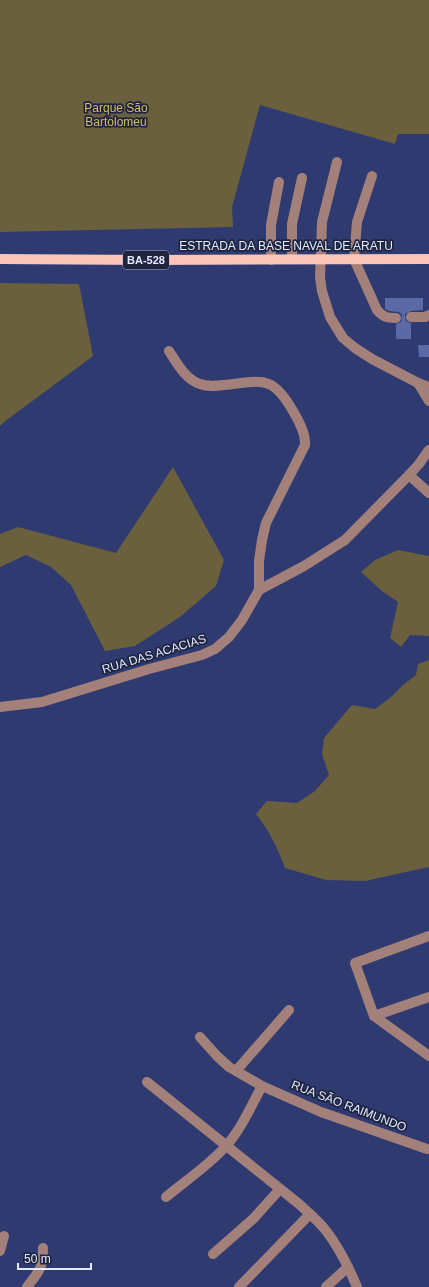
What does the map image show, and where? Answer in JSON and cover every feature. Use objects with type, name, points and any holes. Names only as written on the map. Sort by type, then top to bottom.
[{"type":"main road","name":"ESTRADA DA BASE NAVAL DE ARATU","points":[[0,259],[429,259]]},
{"type":"street","points":[[338,162],[322,222],[320,278],[325,303],[330,317],[343,338],[355,348],[372,359],[418,383],[429,387]]},
{"type":"street","points":[[372,176],[357,222],[354,259],[377,310],[381,315],[387,318],[396,318]]},
{"type":"street","points":[[292,259],[292,224],[302,178]]},
{"type":"street","points":[[271,260],[271,225],[279,182]]},
{"type":"street","points":[[411,318],[425,317],[429,315]]},
{"type":"street","points":[[169,351],[182,371],[198,384],[211,386],[257,381],[271,384],[278,389],[288,403],[303,432],[305,445],[266,522],[259,561],[259,590],[304,566],[345,540],[409,475],[429,450]]},
{"type":"street","points":[[418,383],[429,401]]},
{"type":"street","points":[[409,475],[429,493]]},
{"type":"street","name":"RUA DAS ACACIAS","points":[[0,707],[42,702],[149,669],[202,655],[216,649],[229,638],[242,620],[259,590]]},
{"type":"street","points":[[429,936],[355,963],[374,1016],[429,1056]]},
{"type":"street","points":[[374,1016],[429,997]]},
{"type":"street","points":[[236,1071],[288,1010]]},
{"type":"street","name":"RUA SÃO RAIMUNDO","points":[[200,1037],[229,1067],[262,1086],[321,1112],[428,1151]]},
{"type":"street","points":[[147,1082],[310,1214],[327,1231],[348,1267],[357,1287]]},
{"type":"street","points":[[166,1197],[217,1156],[226,1146],[237,1132],[262,1086]]},
{"type":"street","points":[[213,1254],[254,1218],[280,1189]]},
{"type":"street","points":[[239,1287],[310,1214]]},
{"type":"street","points":[[0,1251],[4,1236]]},
{"type":"street","points":[[27,1287],[39,1272],[43,1262],[43,1248]]},
{"type":"street","points":[[326,1287],[348,1267]]},
{"type":"green space","name":"Parque São Bartolomeu","points":[[0,0],[429,0],[429,134],[398,134],[395,144],[260,105],[232,207],[233,227],[0,232]]},
{"type":"green space","points":[[0,283],[79,284],[93,356],[0,426]]},
{"type":"green space","points":[[173,467],[224,560],[216,586],[180,617],[135,646],[105,651],[71,585],[51,567],[26,555],[0,567],[0,534],[18,527],[116,553]]},
{"type":"green space","points":[[398,550],[429,556],[429,636],[410,635],[401,647],[390,638],[398,602],[382,591],[361,572],[375,560]]},
{"type":"green space","points":[[429,660],[429,867],[365,881],[326,880],[285,868],[273,840],[256,814],[267,801],[297,803],[315,791],[329,775],[322,754],[324,738],[352,705],[375,709],[416,675],[418,664]]},
{"type":"building","points":[[385,298],[423,298],[423,310],[411,311],[405,314],[406,321],[411,323],[411,339],[396,339],[396,324],[401,322],[402,315],[399,312],[385,309]]},
{"type":"building","points":[[418,345],[429,345],[429,357],[419,357]]}]
